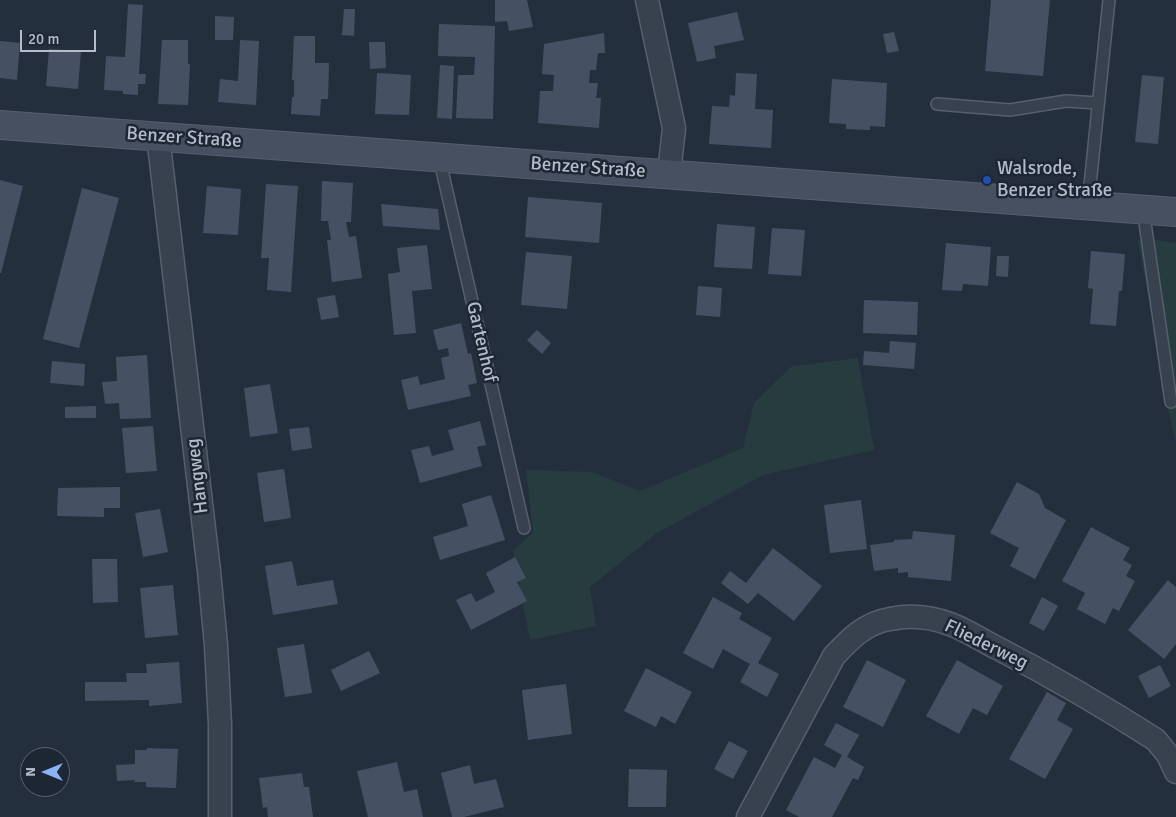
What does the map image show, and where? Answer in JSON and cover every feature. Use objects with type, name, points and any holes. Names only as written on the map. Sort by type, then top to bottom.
[{"type":"street","points":[[647,0],[674,128],[669,174]]},
{"type":"street","name":"Benzer Straße","points":[[0,125],[1176,212]]},
{"type":"street","name":"Hangweg","points":[[158,136],[215,636],[220,724],[220,817]]},
{"type":"street","name":"Fliederweg","points":[[748,817],[834,656],[850,638],[868,626],[889,619],[914,617],[951,624],[1022,661],[1156,740],[1168,755],[1176,772]]},
{"type":"lane","points":[[1088,205],[1109,0]]},
{"type":"lane","points":[[937,104],[1010,110],[1066,101],[1098,103]]},
{"type":"lane","name":"Gartenhof","points":[[439,157],[524,528]]},
{"type":"lane","points":[[1143,209],[1171,402]]},
{"type":"green space","points":[[1138,240],[1176,243],[1176,443],[1167,405]]},
{"type":"green space","points":[[858,358],[874,450],[763,475],[657,533],[590,587],[596,626],[530,640],[513,550],[533,533],[526,470],[592,472],[640,491],[743,448],[754,403],[792,366]]},
{"type":"building","points":[[495,0],[527,0],[533,27],[509,31],[507,21],[495,22]]},
{"type":"building","points":[[991,0],[1050,0],[1043,76],[985,71]]},
{"type":"building","points":[[128,4],[143,5],[139,74],[146,74],[145,84],[138,84],[138,95],[123,94],[123,91],[104,90],[106,56],[125,57]]},
{"type":"building","points":[[344,9],[355,9],[354,36],[342,35]]},
{"type":"building","points":[[737,12],[744,40],[714,46],[716,58],[697,62],[688,23]]},
{"type":"building","points":[[215,16],[234,17],[233,40],[215,40]]},
{"type":"building","points":[[439,24],[495,26],[493,119],[456,118],[458,75],[474,75],[475,57],[438,56]]},
{"type":"building","points":[[894,32],[899,51],[887,53],[883,34]]},
{"type":"building","points":[[604,33],[605,53],[598,53],[596,70],[590,70],[589,83],[598,83],[596,98],[601,98],[599,128],[538,123],[540,91],[553,91],[554,75],[542,74],[544,44]]},
{"type":"building","points":[[294,36],[315,36],[315,63],[329,63],[328,99],[321,99],[320,116],[291,114],[292,97],[294,97],[294,80],[292,80]]},
{"type":"building","points":[[162,40],[188,40],[188,64],[190,64],[188,105],[158,104]]},
{"type":"building","points":[[240,40],[259,41],[256,105],[218,102],[220,79],[238,81]]},
{"type":"building","points":[[0,41],[20,43],[17,80],[0,78]]},
{"type":"building","points":[[369,42],[385,42],[386,68],[370,69]]},
{"type":"building","points":[[49,49],[81,51],[78,89],[46,86]]},
{"type":"building","points":[[440,65],[454,66],[452,119],[437,118]]},
{"type":"building","points":[[377,73],[411,75],[409,115],[375,114]]},
{"type":"building","points":[[736,73],[757,74],[755,109],[773,110],[771,148],[709,144],[712,106],[729,107],[730,95],[735,96]]},
{"type":"building","points":[[1142,75],[1164,77],[1158,144],[1135,142]]},
{"type":"building","points":[[832,79],[887,83],[885,127],[870,126],[870,130],[846,129],[846,124],[829,123]]},
{"type":"building","points":[[0,180],[23,186],[1,273],[0,273]]},
{"type":"building","points":[[322,181],[353,183],[351,222],[346,222],[349,237],[356,236],[362,278],[332,282],[327,240],[331,240],[328,221],[321,221]]},
{"type":"building","points":[[266,184],[298,186],[291,292],[267,290],[269,258],[261,258]]},
{"type":"building","points":[[207,186],[241,189],[238,235],[203,233]]},
{"type":"building","points":[[82,188],[119,198],[79,348],[43,339]]},
{"type":"building","points":[[528,197],[602,203],[599,243],[525,237]]},
{"type":"building","points":[[381,204],[438,209],[440,230],[383,226]]},
{"type":"building","points":[[717,224],[755,227],[752,269],[714,267]]},
{"type":"building","points":[[772,228],[805,230],[801,276],[768,274]]},
{"type":"building","points":[[946,243],[991,247],[988,286],[963,284],[962,291],[942,290]]},
{"type":"building","points":[[427,245],[432,289],[412,291],[416,333],[394,335],[388,274],[400,272],[397,248]]},
{"type":"building","points":[[1091,251],[1125,254],[1122,291],[1119,291],[1116,326],[1090,324],[1093,289],[1088,288]]},
{"type":"building","points":[[526,252],[572,256],[567,309],[521,305]]},
{"type":"building","points":[[997,256],[1009,256],[1008,277],[996,276]]},
{"type":"building","points":[[698,286],[722,288],[720,317],[696,315]]},
{"type":"building","points":[[335,295],[339,317],[321,320],[317,298]]},
{"type":"building","points":[[864,300],[918,302],[917,335],[863,333]]},
{"type":"building","points":[[461,323],[468,354],[471,353],[477,383],[468,385],[471,396],[408,410],[401,380],[418,376],[420,385],[445,379],[441,358],[449,356],[448,348],[438,350],[433,330]]},
{"type":"building","points":[[537,330],[551,343],[542,354],[527,340]]},
{"type":"building","points":[[890,341],[916,343],[914,369],[863,365],[864,351],[889,353]]},
{"type":"building","points":[[147,355],[151,418],[120,419],[119,403],[105,404],[102,382],[117,381],[116,357]]},
{"type":"building","points":[[52,361],[85,364],[84,386],[50,383]]},
{"type":"building","points":[[270,384],[278,433],[250,437],[244,388]]},
{"type":"building","points":[[96,406],[96,418],[65,418],[65,407]]},
{"type":"building","points":[[480,421],[486,445],[477,447],[482,466],[420,483],[411,450],[429,446],[432,456],[454,450],[448,430]]},
{"type":"building","points":[[153,426],[157,471],[126,473],[122,428]]},
{"type":"building","points":[[309,427],[312,448],[292,451],[289,429]]},
{"type":"building","points":[[284,469],[291,518],[264,522],[257,473]]},
{"type":"building","points":[[1017,482],[1039,494],[1045,508],[1066,520],[1035,579],[1010,566],[1019,548],[990,533]]},
{"type":"building","points":[[120,487],[120,508],[104,508],[104,517],[57,516],[58,488]]},
{"type":"building","points":[[491,495],[505,540],[440,560],[433,537],[468,526],[462,504]]},
{"type":"building","points":[[861,500],[867,549],[830,553],[824,505]]},
{"type":"building","points":[[160,509],[168,552],[143,557],[135,513]]},
{"type":"building","points":[[1091,527],[1130,548],[1123,560],[1132,565],[1126,576],[1135,581],[1119,611],[1113,608],[1105,624],[1077,609],[1085,593],[1062,581]]},
{"type":"building","points":[[913,531],[955,535],[951,581],[908,577],[908,572],[898,573],[898,568],[874,571],[870,545],[894,542],[894,540],[912,539]]},
{"type":"building","points":[[773,548],[822,586],[794,621],[758,593],[748,604],[721,583],[730,571],[746,583]]},
{"type":"building","points":[[515,557],[526,578],[517,582],[527,601],[471,630],[456,600],[471,593],[476,602],[495,592],[486,573]]},
{"type":"building","points":[[92,559],[117,559],[118,602],[93,603]]},
{"type":"building","points":[[292,561],[297,586],[333,580],[338,604],[273,615],[265,566]]},
{"type":"building","points":[[1168,580],[1176,587],[1176,644],[1164,659],[1128,630]]},
{"type":"building","points":[[173,585],[178,635],[145,638],[140,588]]},
{"type":"building","points":[[713,597],[742,613],[739,619],[772,638],[758,663],[779,674],[767,697],[740,682],[750,664],[723,649],[713,669],[683,653]]},
{"type":"building","points":[[1042,597],[1058,606],[1044,631],[1029,623]]},
{"type":"building","points":[[304,644],[312,693],[285,697],[277,648]]},
{"type":"building","points":[[369,651],[380,673],[341,691],[331,670]]},
{"type":"building","points":[[867,660],[906,680],[883,727],[843,707]]},
{"type":"building","points":[[957,660],[1003,686],[987,715],[973,708],[959,734],[926,716]]},
{"type":"building","points":[[179,662],[182,703],[149,706],[149,700],[85,701],[85,682],[127,682],[126,673],[147,673],[146,664]]},
{"type":"building","points":[[1160,665],[1171,686],[1149,698],[1138,676]]},
{"type":"building","points":[[646,668],[692,692],[675,724],[661,716],[656,727],[624,711]]},
{"type":"building","points":[[566,684],[572,734],[528,740],[522,690]]},
{"type":"building","points":[[1047,692],[1066,703],[1057,720],[1073,729],[1045,779],[1009,759]]},
{"type":"building","points":[[836,723],[859,735],[847,757],[864,767],[858,780],[853,778],[832,817],[799,817],[786,810],[814,757],[835,768],[842,755],[824,745]]},
{"type":"building","points":[[729,741],[748,751],[733,779],[714,769]]},
{"type":"building","points":[[147,748],[178,749],[176,788],[146,787],[146,782],[134,782],[135,780],[117,781],[116,765],[135,764],[135,750],[147,750]]},
{"type":"building","points":[[397,762],[404,792],[417,789],[423,817],[368,817],[357,771]]},
{"type":"building","points":[[470,765],[474,784],[496,779],[504,807],[464,817],[452,817],[441,773]]},
{"type":"building","points":[[629,769],[667,770],[666,807],[628,807]]},
{"type":"building","points":[[302,773],[304,787],[309,787],[313,817],[268,817],[267,807],[263,808],[259,778]]},
{"type":"place","name":"Walsrode, Benzer Straße","points":[[987,180]]}]
